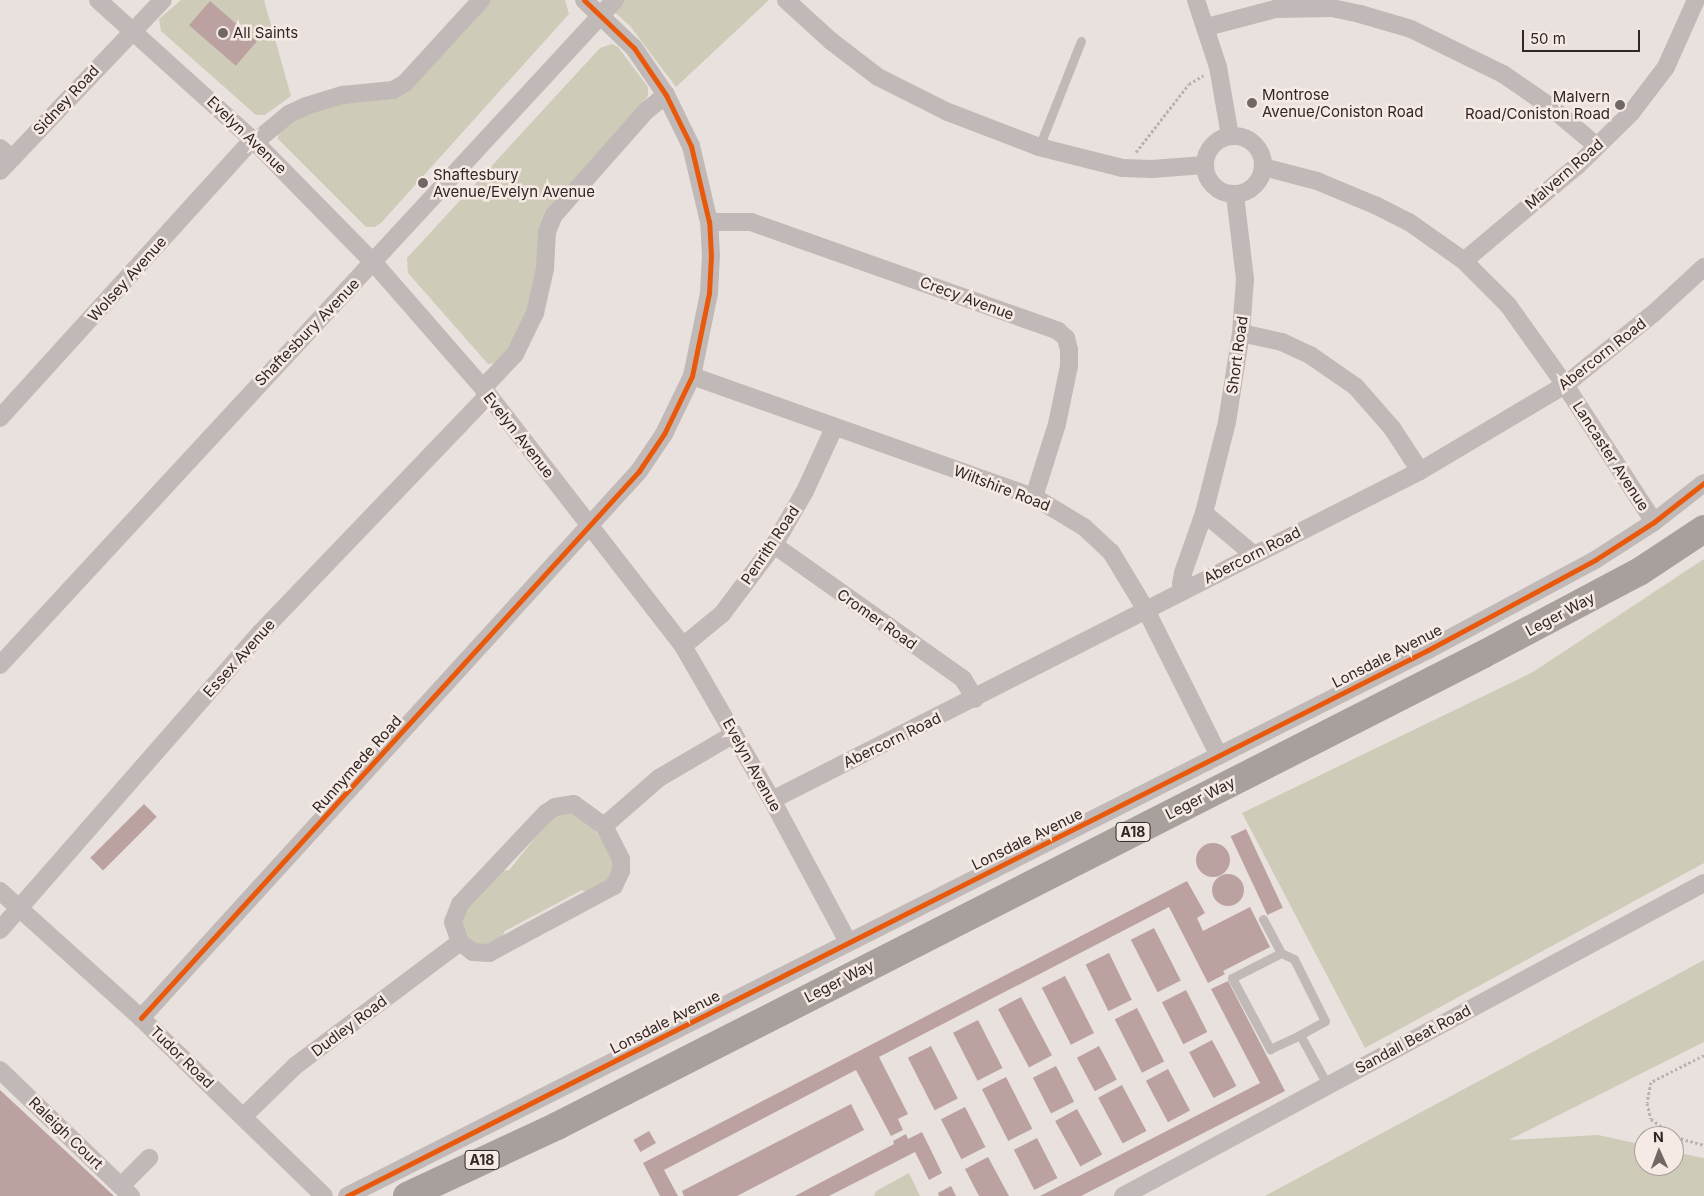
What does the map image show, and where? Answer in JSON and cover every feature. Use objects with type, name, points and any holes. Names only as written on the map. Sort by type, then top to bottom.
[{"type":"highway","name":"Leger Way","points":[[407,1196],[557,1126],[1473,660],[1639,572],[1704,529]]},
{"type":"highway","name":"Leger Way","points":[[448,1196],[557,1126]]},
{"type":"street","name":"Evelyn Avenue","points":[[98,0],[254,140],[374,263],[485,391],[684,646],[772,800],[848,942]]},
{"type":"street","name":"Sidney Road","points":[[0,171],[6,153],[163,0]]},
{"type":"street","name":"Wolsey Avenue","points":[[0,418],[254,140],[289,114],[314,103],[343,96],[393,90],[405,83],[481,0]]},
{"type":"street","name":"Runnymede Road","points":[[141,1018],[639,471],[664,434],[692,376],[709,294],[709,222],[691,146],[666,96],[634,48],[602,15],[584,0]]},
{"type":"street","name":"Shaftesbury Avenue","points":[[0,665],[327,308],[374,263],[615,0]]},
{"type":"street","points":[[1196,0],[1207,27],[1218,67],[1230,136]]},
{"type":"street","name":"Malvern Road","points":[[1464,261],[1597,146],[1631,113],[1666,67],[1696,0]]},
{"type":"street","points":[[787,1],[831,41],[878,77],[948,112],[1039,147],[1122,168],[1152,170],[1204,165]]},
{"type":"street","points":[[1207,27],[1274,9],[1332,4],[1411,29],[1459,50],[1503,74],[1548,104],[1597,146]]},
{"type":"street","name":"Essex Avenue","points":[[0,930],[261,632],[485,391],[514,354],[535,313],[545,269],[546,232],[554,215],[646,111],[666,96]]},
{"type":"street","points":[[1230,136],[1240,136],[1254,144],[1262,157],[1263,168],[1255,186],[1235,195],[1213,186],[1204,165],[1213,144],[1230,136]]},
{"type":"street","name":"Lancaster Avenue","points":[[1263,168],[1317,181],[1377,206],[1409,222],[1464,261],[1508,306],[1565,385],[1654,522]]},
{"type":"street","name":"Short Road","points":[[1184,591],[1181,584],[1183,573],[1204,513],[1227,422],[1242,333],[1245,279],[1235,195]]},
{"type":"street","name":"Crecy Avenue","points":[[709,222],[751,222],[1058,331],[1067,344],[1069,366],[1057,424],[1034,497]]},
{"type":"street","name":"Abercorn Road","points":[[772,800],[975,699],[1253,554],[1420,471],[1565,385],[1654,313],[1704,267]]},
{"type":"street","points":[[1242,333],[1282,342],[1310,355],[1349,381],[1376,407],[1420,471]]},
{"type":"street","name":"Wiltshire Road","points":[[692,376],[834,428],[1034,497],[1059,509],[1099,539],[1111,552],[1146,610],[1219,756]]},
{"type":"street","name":"Penrith Road","points":[[684,646],[722,614],[774,545],[805,491],[834,428]]},
{"type":"street","name":"Lonsdale Avenue","points":[[347,1196],[1219,756],[1595,560],[1654,522],[1704,483]]},
{"type":"street","points":[[1204,513],[1253,554]]},
{"type":"street","name":"Cromer Road","points":[[774,545],[963,679],[975,699]]},
{"type":"street","points":[[604,826],[660,778],[734,734]]},
{"type":"street","points":[[574,804],[604,826],[621,859],[620,871],[614,886],[489,953],[473,952],[460,942],[453,922],[460,904],[546,813],[555,807],[574,804]]},
{"type":"street","name":"Sandall Beat Road","points":[[1123,1196],[1704,883]]},
{"type":"street","name":"Tudor Road","points":[[0,891],[141,1018],[244,1116],[319,1192]]},
{"type":"street","name":"Dudley Road","points":[[244,1116],[295,1066],[460,942]]},
{"type":"street","name":"Raleigh Court","points":[[0,1070],[126,1191]]},
{"type":"street","points":[[126,1191],[149,1158]]},
{"type":"lane","points":[[1039,147],[1081,41]]},
{"type":"lane","points":[[1263,919],[1281,953],[1294,959],[1326,1021],[1270,1049],[1232,978],[1281,953]]},
{"type":"lane","points":[[1300,1035],[1328,1086]]},
{"type":"path","points":[[1122,168],[1189,84],[1218,67]]},
{"type":"path","points":[[1704,1054],[1651,1082],[1647,1103],[1651,1119],[1676,1138],[1704,1145]]},
{"type":"shaded area","points":[[181,0],[264,0],[291,96],[265,115],[256,115],[161,31],[159,19]]},
{"type":"shaded area","points":[[487,0],[565,0],[569,14],[381,223],[375,227],[366,227],[278,139],[279,132],[284,125],[320,106],[387,97]]},
{"type":"shaded area","points":[[601,0],[769,0],[676,87],[630,26]]},
{"type":"shaded area","points":[[612,44],[618,47],[648,87],[648,96],[541,226],[533,300],[518,338],[499,363],[488,364],[408,273],[407,258],[600,48]]},
{"type":"shaded area","points":[[1704,559],[1704,863],[1365,1048],[1242,813],[1533,672]]},
{"type":"shaded area","points":[[571,813],[579,815],[594,829],[607,847],[614,861],[610,878],[591,893],[582,890],[505,931],[500,940],[483,947],[470,943],[460,929],[462,911],[500,871],[509,870],[553,816]]},
{"type":"shaded area","points":[[1704,960],[1704,1042],[1509,1140],[1598,1135],[1634,1143],[1634,1176],[1684,1176],[1684,1154],[1704,1158],[1704,1196],[1265,1196]]},
{"type":"shaded area","points":[[909,1173],[920,1196],[874,1196],[876,1191]]},
{"type":"building","name":"All Saints","points":[[210,1],[257,42],[236,66],[189,25]]},
{"type":"building","points":[[144,804],[157,817],[103,870],[90,858]]},
{"type":"building","points":[[1246,829],[1283,908],[1267,915],[1231,836]]},
{"type":"building","points":[[1213,843],[1225,848],[1230,860],[1225,872],[1213,877],[1201,872],[1196,860],[1201,848]]},
{"type":"building","points":[[1228,874],[1234,875],[1239,879],[1243,884],[1243,896],[1239,901],[1234,905],[1228,906],[1222,905],[1217,901],[1213,896],[1212,890],[1213,884],[1217,879],[1222,875]]},
{"type":"building","points":[[1187,881],[1205,913],[1197,918],[1203,931],[1250,907],[1270,947],[1223,971],[1225,974],[1208,983],[1169,907],[879,1057],[908,1114],[898,1119],[903,1130],[891,1136],[856,1070],[664,1170],[678,1196],[660,1196],[643,1163]]},
{"type":"building","points":[[1154,928],[1181,981],[1158,992],[1131,940]]},
{"type":"building","points":[[1109,953],[1132,1000],[1108,1011],[1086,964]]},
{"type":"building","points":[[1065,976],[1094,1033],[1071,1045],[1042,988]]},
{"type":"building","points":[[1228,981],[1285,1091],[1081,1196],[1040,1196],[1260,1083],[1211,989]]},
{"type":"building","points":[[1186,990],[1207,1032],[1183,1044],[1162,1002]]},
{"type":"building","points":[[1021,997],[1052,1055],[1029,1067],[998,1009]]},
{"type":"building","points":[[1137,1008],[1164,1061],[1142,1073],[1115,1019]]},
{"type":"building","points":[[978,1020],[1003,1068],[978,1081],[953,1033]]},
{"type":"building","points":[[1212,1040],[1236,1086],[1213,1098],[1189,1052]]},
{"type":"building","points":[[931,1046],[958,1099],[935,1110],[908,1058]]},
{"type":"building","points":[[1099,1046],[1117,1080],[1095,1091],[1077,1058]]},
{"type":"building","points":[[1056,1066],[1074,1102],[1051,1113],[1033,1078]]},
{"type":"building","points":[[1168,1069],[1190,1110],[1168,1122],[1146,1081]]},
{"type":"building","points":[[1006,1077],[1032,1129],[1008,1141],[982,1089]]},
{"type":"building","points":[[1122,1085],[1146,1131],[1123,1144],[1098,1098]]},
{"type":"building","points":[[0,1090],[114,1196],[0,1196]]},
{"type":"building","points":[[851,1104],[864,1130],[737,1196],[684,1196],[682,1191]]},
{"type":"building","points":[[965,1107],[985,1147],[961,1159],[941,1119]]},
{"type":"building","points":[[1077,1109],[1102,1154],[1080,1167],[1055,1121]]},
{"type":"building","points":[[649,1131],[656,1143],[640,1152],[633,1140]]},
{"type":"building","points":[[922,1132],[942,1173],[929,1180],[915,1152],[829,1196],[795,1196],[894,1144],[893,1141],[906,1134],[908,1139]]},
{"type":"building","points":[[1037,1138],[1057,1178],[1034,1190],[1014,1150]]},
{"type":"building","points":[[988,1157],[1009,1196],[979,1196],[965,1169]]},
{"type":"building","points":[[951,1186],[956,1196],[939,1196],[938,1193]]},
{"type":"cycle path","points":[[141,1018],[639,471],[664,434],[692,376],[709,293],[711,256],[709,222],[691,146],[666,95],[634,48],[584,0]]},
{"type":"cycle path","points":[[347,1196],[1428,650],[1595,560],[1654,522],[1704,483]]},
{"type":"place","name":"All Saints","points":[[223,33]]},
{"type":"place","name":"Montrose Avenue/Coniston Road","points":[[1252,103]]},
{"type":"place","name":"Malvern Road/Coniston Road","points":[[1620,105]]},
{"type":"place","name":"Shaftesbury Avenue/Evelyn Avenue","points":[[423,183]]}]
